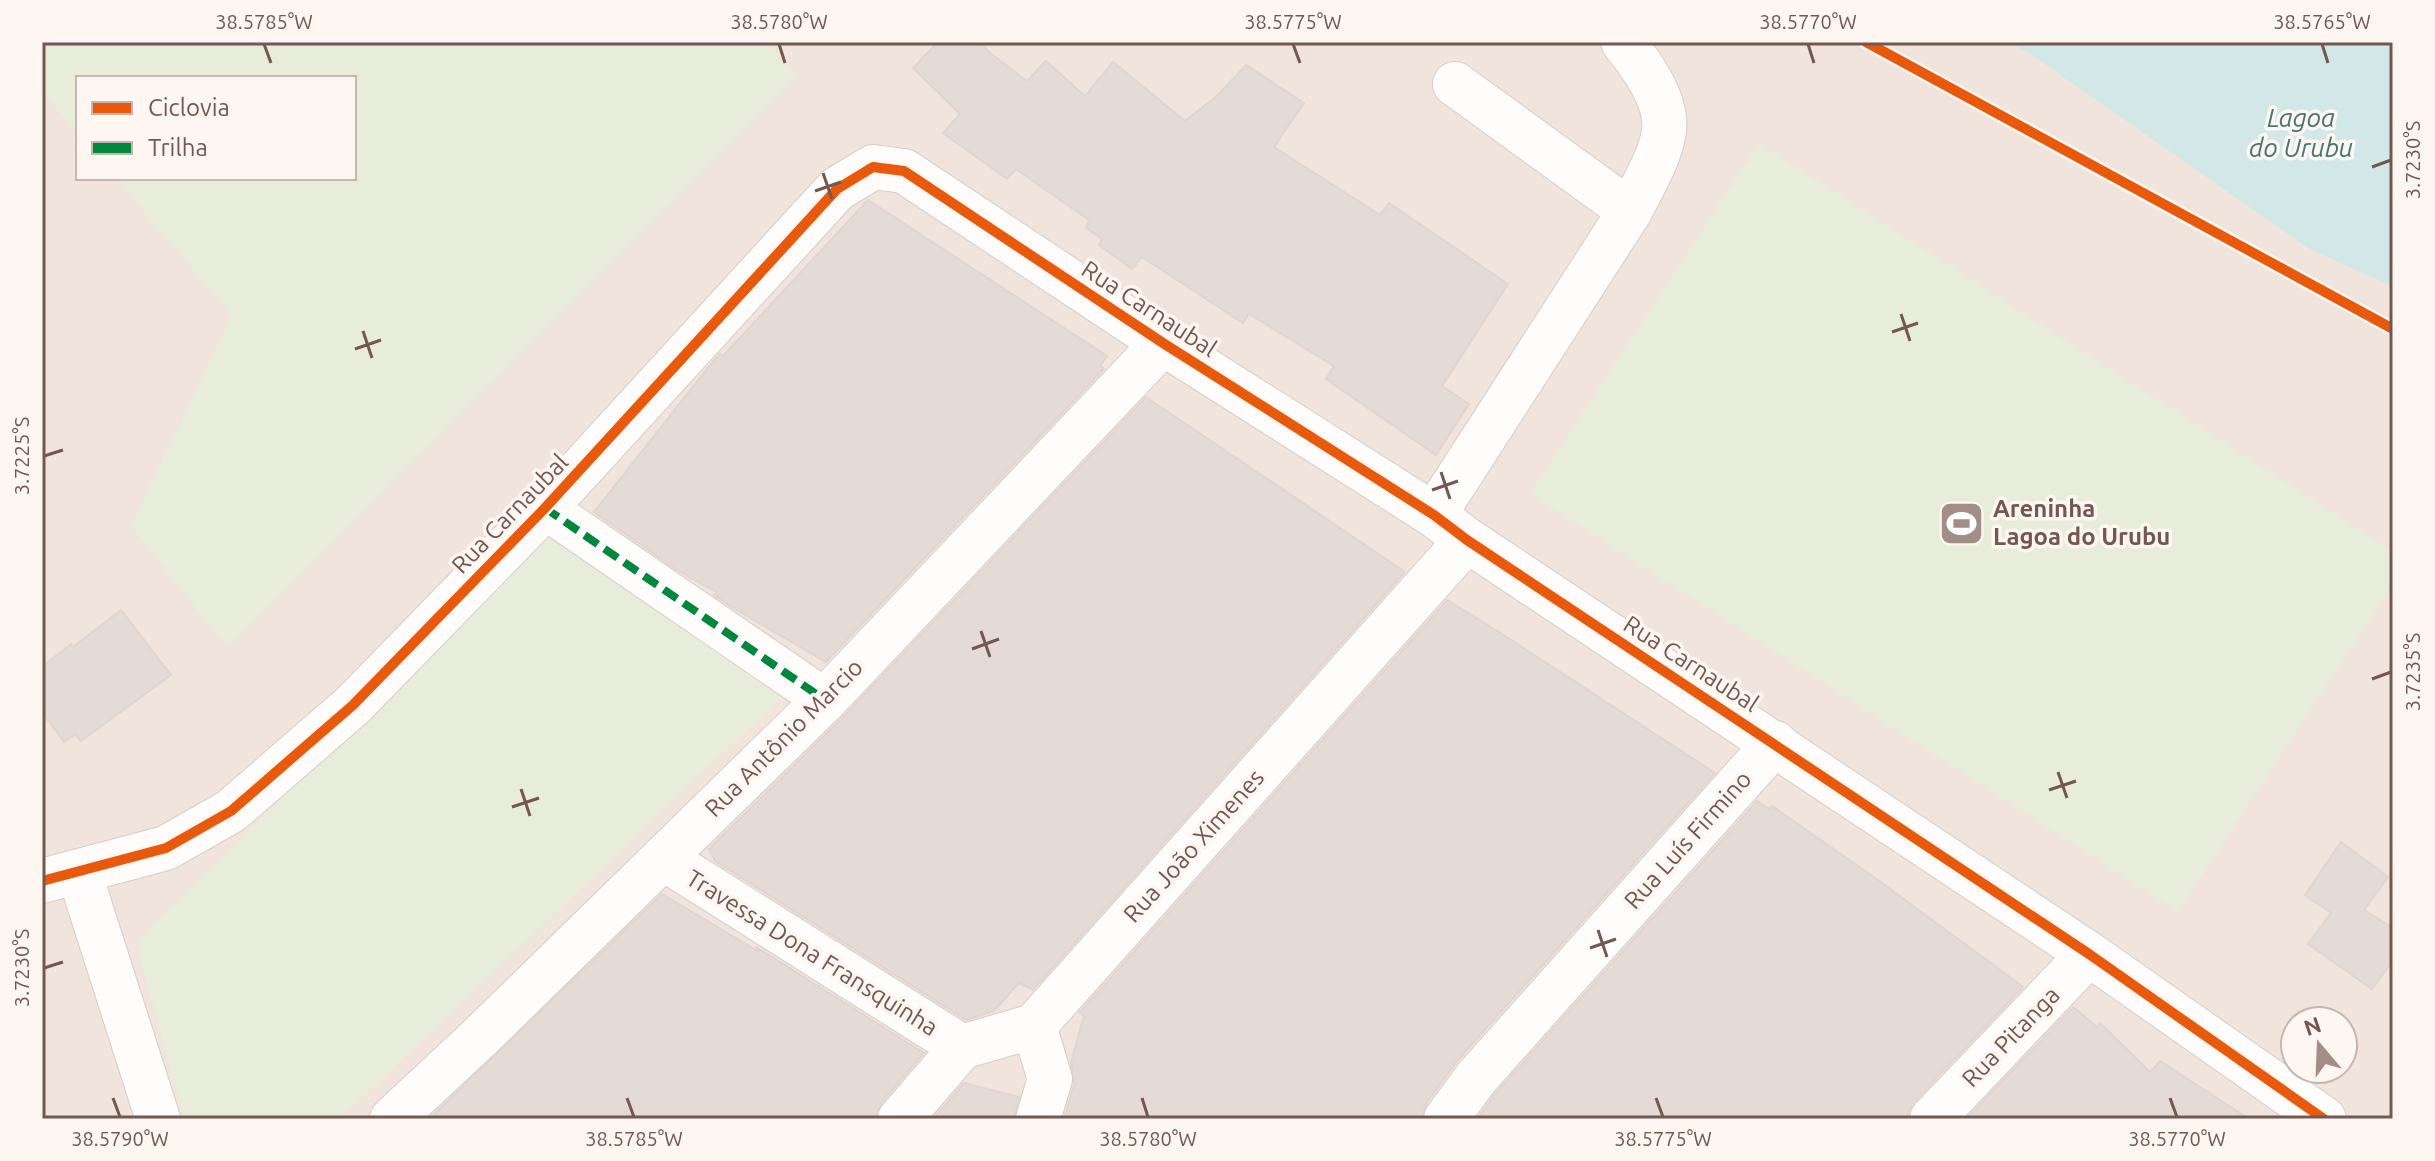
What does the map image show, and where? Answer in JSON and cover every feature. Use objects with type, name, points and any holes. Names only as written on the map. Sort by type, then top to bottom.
[{"type":"street","name":"Rua João Ximenes","points":[[1034,1026],[1450,527],[1650,174],[1664,130],[1658,94],[1623,42]]},
{"type":"street","points":[[1455,84],[1630,211]]},
{"type":"street","name":"Rua Carnaubal","points":[[61,876],[166,848],[231,811],[353,705],[545,508],[837,189],[873,167],[904,171],[1163,343],[1450,527],[2089,954],[2324,1119]]},
{"type":"street","name":"Rua Antônio Marcio","points":[[392,1119],[825,700],[1163,343]]},
{"type":"street","points":[[545,508],[825,700]]},
{"type":"street","name":"Rua Luís Firmino","points":[[1446,1119],[1476,1078],[1775,743]]},
{"type":"street","name":"Travessa Dona Fransquinha","points":[[663,858],[962,1047]]},
{"type":"street","points":[[61,876],[158,1119]]},
{"type":"street","name":"Rua Pitanga","points":[[1932,1119],[2089,954]]},
{"type":"street","points":[[900,1119],[962,1047],[1034,1026],[1050,1079],[1038,1119]]},
{"type":"shaded area","points":[[42,42],[2393,42],[2393,1119],[42,1119]]},
{"type":"green space","points":[[42,42],[767,42],[798,76],[227,648],[131,526],[232,315],[117,180],[356,180],[356,76],[76,76],[76,132],[42,92]]},
{"type":"green space","name":"Areninha Lagoa do Urubu","points":[[1759,143],[2393,551],[2393,584],[2178,912],[1530,494]]},
{"type":"green space","points":[[554,532],[793,686],[340,1119],[184,1119],[139,953],[140,939]]},
{"type":"water","name":"Lagoa do Urubu","points":[[2009,42],[2393,42],[2393,287],[2308,248]]},
{"type":"building","points":[[938,42],[980,42],[1027,81],[1046,61],[1085,96],[1113,62],[1185,121],[1218,95],[1246,65],[1304,103],[1274,147],[1380,215],[1389,203],[1508,284],[1442,386],[1469,404],[1436,455],[1326,379],[1334,366],[1249,314],[1243,323],[1142,257],[1132,269],[1099,245],[1102,239],[1086,228],[1089,220],[1016,169],[1007,179],[943,133],[960,114],[913,68]]},
{"type":"building","points":[[868,200],[1107,356],[1100,366],[1104,369],[826,662],[730,606],[714,595],[716,592],[674,568],[594,512],[711,364],[720,354],[723,356]]},
{"type":"building","points":[[1146,397],[1405,572],[1033,990],[1019,983],[994,1011],[966,1020],[715,861],[709,849],[843,717]]},
{"type":"building","points":[[1447,600],[1715,773],[1457,1061],[1426,1104],[1421,1119],[1064,1119],[1074,1085],[1071,1062],[1084,1016],[1079,1013]]},
{"type":"building","points":[[121,610],[171,675],[81,741],[75,734],[64,742],[42,712],[42,667]]},
{"type":"building","points":[[1757,801],[1769,809],[1772,806],[1878,880],[2023,987],[1914,1102],[1908,1119],[1477,1119],[1495,1094]]},
{"type":"building","points":[[2341,842],[2388,877],[2364,910],[2393,928],[2393,960],[2372,989],[2308,944],[2331,913],[2305,895]]},
{"type":"building","points":[[662,894],[759,952],[756,947],[924,1053],[881,1103],[876,1119],[429,1119]]},
{"type":"building","points":[[2073,1007],[2097,1027],[2100,1023],[2150,1072],[2160,1061],[2249,1119],[1966,1119]]},
{"type":"building","points":[[964,1083],[1019,1097],[1014,1119],[933,1119]]},
{"type":"marked path","points":[[545,508],[825,700]]},
{"type":"cycle path","points":[[1866,42],[2393,329]]},
{"type":"cycle path","points":[[42,881],[166,848],[231,811],[353,705],[545,508],[837,189],[873,167],[904,171],[1163,343],[1434,515],[2089,954],[2324,1119]]},
{"type":"place","name":"Areninha Lagoa do Urubu","points":[[1962,523]]}]
